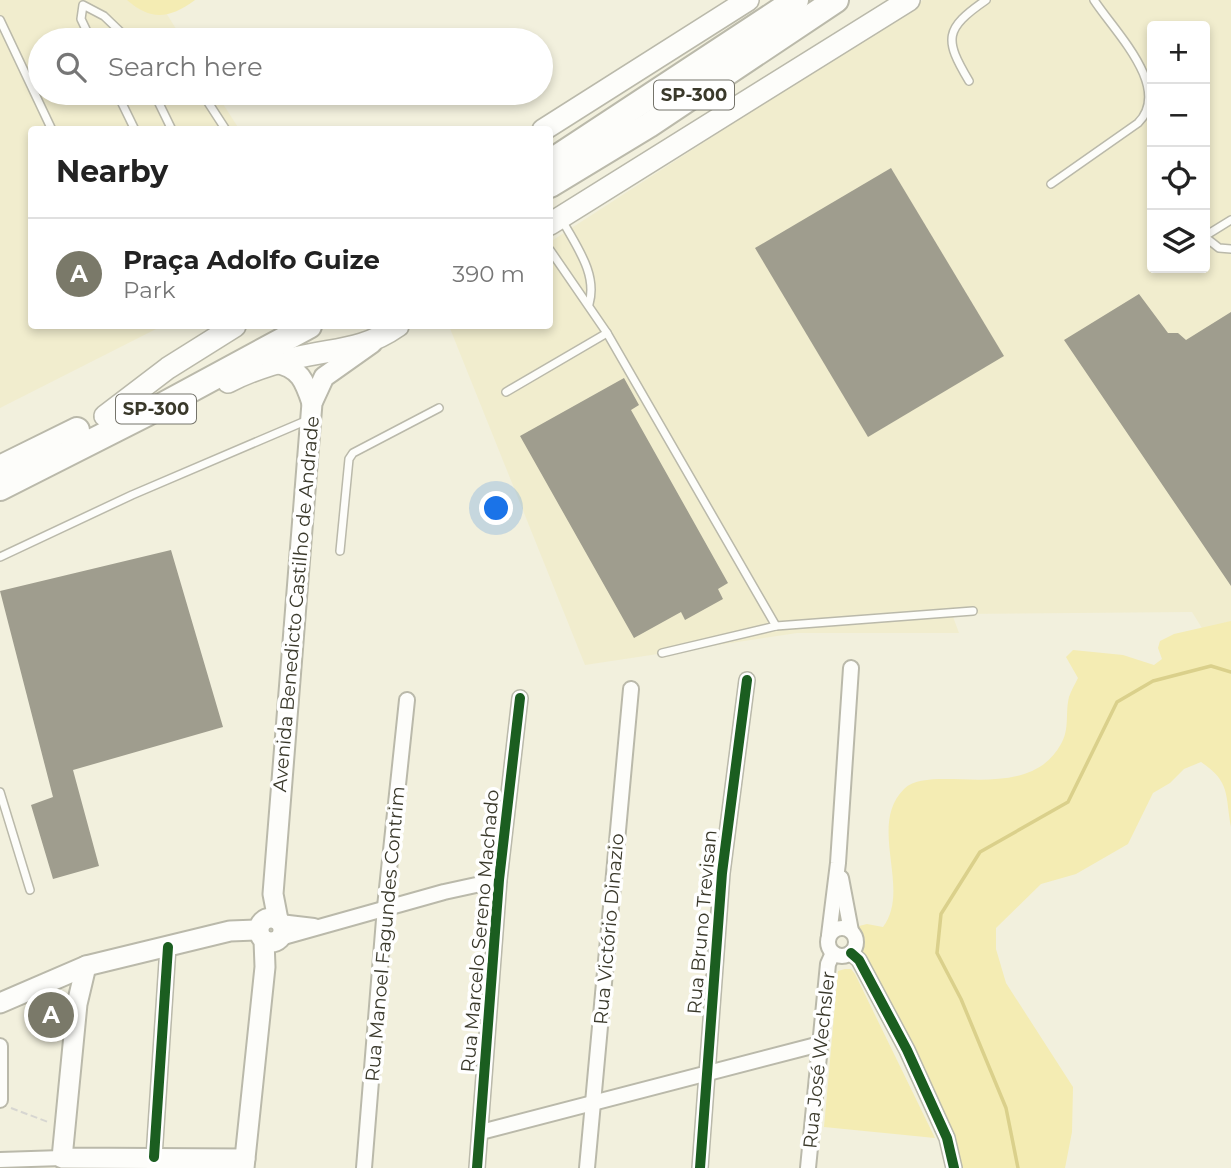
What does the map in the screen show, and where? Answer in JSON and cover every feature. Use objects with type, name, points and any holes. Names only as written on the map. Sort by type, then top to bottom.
[{"type":"highway","name":"SP-300","points":[[553,160],[796,0]]},
{"type":"highway","name":"SP-300","points":[[553,183],[649,125],[836,0]]},
{"type":"highway","name":"SP-300","points":[[0,488],[271,329]]},
{"type":"highway","name":"SP-300","points":[[0,468],[116,420],[303,329]]},
{"type":"main road","points":[[549,126],[748,0]]},
{"type":"main road","points":[[555,221],[909,0]]},
{"type":"main road","points":[[116,420],[168,369],[230,329]]},
{"type":"main road","points":[[116,420],[164,412],[242,375],[275,363],[372,343],[393,329]]},
{"type":"main road","name":"Avenida Benedicto Castilho de Andrade","points":[[271,930],[311,411],[324,377],[372,343]]},
{"type":"main road","points":[[275,363],[292,368],[300,375],[311,411]]},
{"type":"main road","points":[[0,1003],[38,984],[86,966],[230,931],[271,930],[244,1163],[154,1157],[62,1158],[77,1004],[86,966]]},
{"type":"main road","points":[[38,984],[59,986],[69,991],[77,1004]]},
{"type":"street","points":[[838,863],[851,931],[856,940],[851,953],[842,957],[833,953],[828,945],[838,863],[851,668]]},
{"type":"street","name":"Rua Bruno Trevisan","points":[[700,1168],[722,873],[747,680]]},
{"type":"street","name":"Rua Victório Dinazio","points":[[587,1168],[631,690]]},
{"type":"street","name":"Rua Marcelo Sereno Machado","points":[[477,1168],[499,880],[520,698]]},
{"type":"street","name":"Rua Manoel Fagundes Contrim","points":[[364,1168],[385,907],[407,700]]},
{"type":"street","points":[[271,930],[319,926],[499,880]]},
{"type":"street","points":[[829,935],[842,928],[851,931]]},
{"type":"street","points":[[154,1157],[168,947]]},
{"type":"street","name":"Rua José Wechsler","points":[[808,1168],[828,964],[833,953]]},
{"type":"street","points":[[851,953],[859,960],[906,1050],[947,1138],[954,1168]]},
{"type":"street","points":[[481,1132],[820,1044]]},
{"type":"street","points":[[0,1046],[5,1104]]},
{"type":"street","points":[[0,1160],[62,1158]]},
{"type":"lane","points":[[969,81],[954,56],[951,40],[962,19],[986,0]]},
{"type":"lane","points":[[1051,184],[1138,123],[1149,109],[1146,77],[1094,0]]},
{"type":"lane","points":[[85,28],[81,19],[80,3],[104,16],[116,28]]},
{"type":"lane","points":[[0,20],[28,79]]},
{"type":"lane","points":[[40,105],[50,126]]},
{"type":"lane","points":[[123,105],[133,126]]},
{"type":"lane","points":[[160,105],[170,126]]},
{"type":"lane","points":[[210,105],[223,126]]},
{"type":"lane","points":[[1210,234],[1231,220]]},
{"type":"lane","points":[[555,221],[590,274],[593,287],[589,304]]},
{"type":"lane","points":[[1210,241],[1219,248],[1231,249]]},
{"type":"lane","points":[[553,254],[607,333],[776,626]]},
{"type":"lane","points":[[506,392],[607,333]]},
{"type":"lane","points":[[340,551],[349,459],[352,453],[439,408]]},
{"type":"lane","points":[[0,557],[311,411]]},
{"type":"lane","points":[[662,653],[776,626],[973,611]]},
{"type":"lane","points":[[0,792],[30,890]]},
{"type":"path","points":[[5,1104],[65,1127]]},
{"type":"shaded area","points":[[0,0],[158,0],[176,28],[28,28],[28,105],[224,105],[237,126],[28,126],[28,329],[156,329],[0,408]]},
{"type":"shaded area","points":[[127,0],[195,0],[177,11],[160,15],[144,12]]},
{"type":"shaded area","points":[[923,0],[1231,0],[1231,623],[1205,633],[1192,612],[952,614],[959,633],[797,633],[585,665],[450,329],[553,329],[553,240]]},
{"type":"shaded area","points":[[1231,621],[1231,827],[1225,790],[1218,776],[1201,762],[1184,769],[1170,783],[1153,793],[1128,844],[1076,874],[1041,884],[996,928],[996,949],[1006,983],[1073,1087],[1072,1132],[1065,1168],[955,1168],[853,946],[853,936],[859,926],[867,924],[883,927],[891,912],[893,876],[889,821],[894,804],[904,789],[917,782],[936,779],[1004,778],[1026,773],[1046,763],[1061,744],[1065,733],[1069,697],[1078,678],[1066,657],[1073,650],[1123,655],[1154,665],[1162,659],[1158,648],[1160,641],[1174,634]]},
{"type":"shaded area","points":[[851,969],[855,974],[935,1138],[824,1127],[838,971]]},
{"type":"shaded area","points":[[48,989],[58,991],[68,1003],[60,1033],[20,1000]]},
{"type":"building","points":[[891,168],[1004,356],[868,437],[755,248]]},
{"type":"building","points":[[1139,294],[1168,333],[1178,333],[1186,340],[1231,312],[1231,586],[1064,340]]},
{"type":"building","points":[[624,378],[639,405],[631,410],[728,583],[718,589],[723,599],[685,620],[681,612],[634,638],[520,436]]},
{"type":"building","points":[[171,550],[223,727],[73,770],[99,866],[53,879],[31,805],[53,797],[0,591]]},
{"type":"waterway","points":[[1018,1168],[1006,1108],[961,999],[937,953],[941,914],[980,852],[1068,802],[1117,702],[1153,681],[1211,666],[1231,672]]},
{"type":"cycle path","points":[[700,1168],[722,873],[747,680]]},
{"type":"cycle path","points":[[477,1168],[499,880],[520,698]]},
{"type":"cycle path","points":[[154,1157],[168,947]]},
{"type":"cycle path","points":[[851,953],[859,960],[907,1050],[947,1138],[954,1168]]},
{"type":"place","name":"Praça Adolfo Guize","points":[[51,1015]]}]
